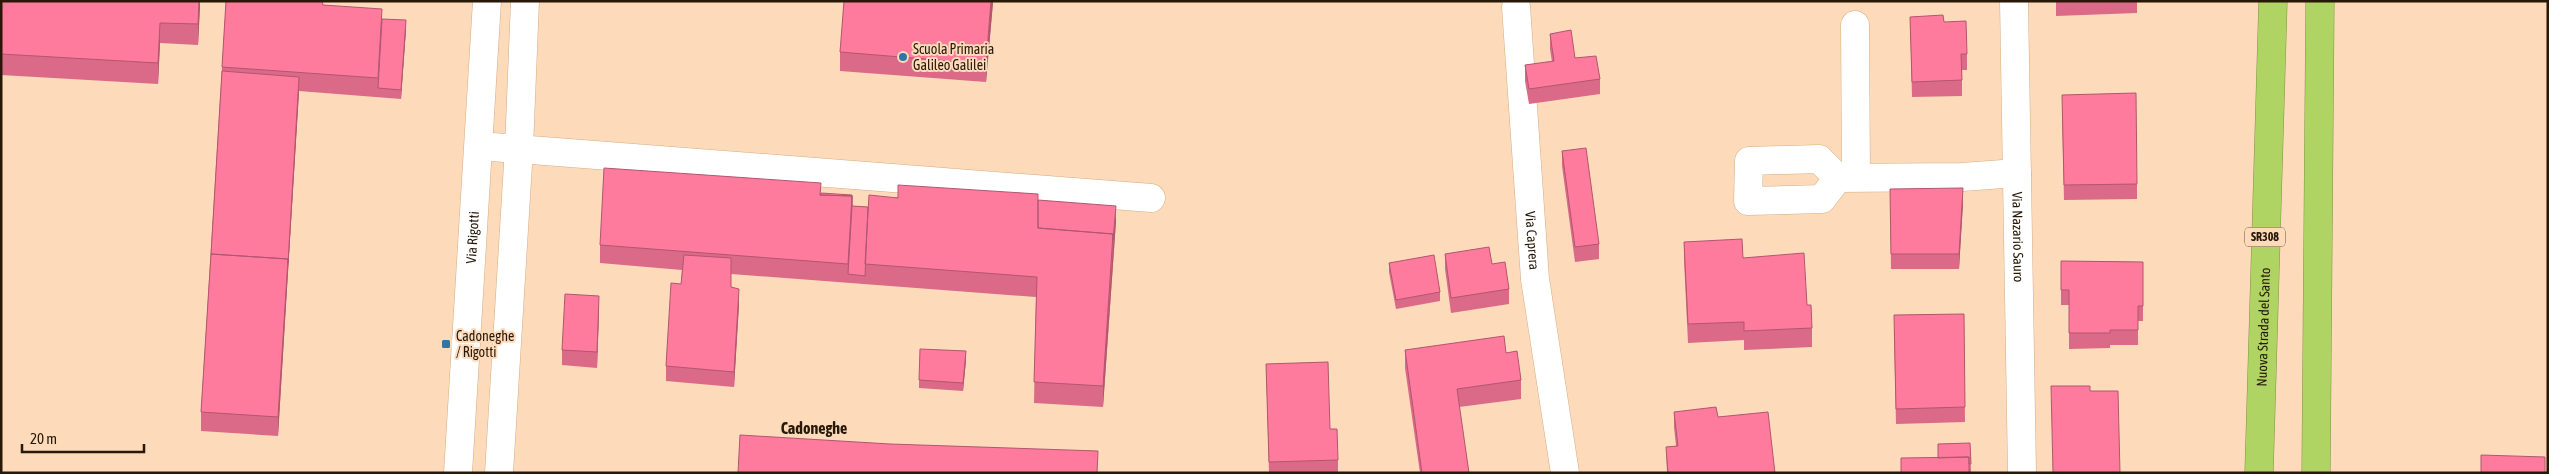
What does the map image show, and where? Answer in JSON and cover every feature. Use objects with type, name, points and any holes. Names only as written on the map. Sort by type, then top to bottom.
[{"type":"highway","name":"Nuova Strada del Santo","points":[[2259,473],[2272,1]]},
{"type":"highway","points":[[2316,473],[2320,1]]},
{"type":"street","name":"Via Rigotti","points":[[458,473],[487,1]]},
{"type":"street","points":[[499,473],[519,148],[525,1]]},
{"type":"street","name":"Via Nazario Sauro","points":[[2014,1],[2022,473]]},
{"type":"street","name":"Via Caprera","points":[[1516,7],[1535,279],[1565,473]]},
{"type":"street","points":[[1855,25],[1847,177],[1962,177],[2017,173]]},
{"type":"street","points":[[478,146],[1151,198]]},
{"type":"building","points":[[1,1],[199,1],[198,24],[160,23],[158,63],[1,54]]},
{"type":"building","points":[[226,1],[322,1],[323,5],[382,9],[378,78],[222,67]]},
{"type":"building","points":[[844,1],[991,1],[986,64],[840,52]]},
{"type":"building","points":[[1943,15],[1944,22],[1966,21],[1967,54],[1961,54],[1962,80],[1912,82],[1910,17]]},
{"type":"building","points":[[382,19],[406,20],[401,90],[378,88]]},
{"type":"building","points":[[1571,30],[1575,58],[1596,56],[1600,79],[1529,89],[1525,65],[1554,61],[1550,34]]},
{"type":"building","points":[[222,71],[299,77],[288,263],[288,259],[211,254]]},
{"type":"building","points":[[2136,93],[2137,184],[2064,185],[2062,95]]},
{"type":"building","points":[[1586,148],[1599,244],[1575,247],[1562,151]]},
{"type":"building","points":[[604,168],[821,183],[820,195],[852,196],[848,264],[600,245]]},
{"type":"building","points":[[898,185],[1038,194],[1038,228],[1113,234],[1103,386],[1034,382],[1037,277],[865,264],[869,195],[898,198]]},
{"type":"building","points":[[1963,188],[1959,254],[1891,254],[1890,189]]},
{"type":"building","points":[[821,193],[852,195],[852,196],[820,195]]},
{"type":"building","points":[[1038,200],[1116,206],[1113,240],[1113,234],[1038,228]]},
{"type":"building","points":[[852,206],[868,207],[865,276],[848,274]]},
{"type":"building","points":[[1742,239],[1743,258],[1804,253],[1807,305],[1811,305],[1812,328],[1744,331],[1744,322],[1688,324],[1684,242]]},
{"type":"building","points":[[1489,247],[1492,264],[1505,262],[1509,289],[1451,298],[1445,254]]},
{"type":"building","points":[[211,254],[288,259],[278,417],[201,412]]},
{"type":"building","points":[[684,255],[731,258],[731,287],[739,289],[734,372],[666,366],[671,283],[681,284]]},
{"type":"building","points":[[1434,255],[1440,292],[1396,300],[1389,263]]},
{"type":"building","points":[[2061,261],[2143,262],[2143,306],[2138,306],[2138,330],[2110,330],[2110,333],[2069,333],[2069,290],[2061,290]]},
{"type":"building","points":[[565,294],[599,296],[597,352],[562,350]]},
{"type":"building","points":[[1964,314],[1965,407],[1896,409],[1894,315]]},
{"type":"building","points":[[1504,336],[1506,353],[1517,351],[1521,380],[1457,389],[1469,473],[1422,473],[1405,350]]},
{"type":"building","points":[[920,349],[966,351],[963,383],[919,380]]},
{"type":"building","points":[[1328,362],[1330,429],[1337,429],[1338,460],[1269,462],[1266,364]]},
{"type":"building","points":[[2051,386],[2090,386],[2090,391],[2118,391],[2120,473],[2053,473]]},
{"type":"building","points":[[1716,407],[1718,417],[1768,412],[1775,473],[1668,473],[1666,447],[1678,446],[1674,412]]},
{"type":"building","points":[[740,435],[890,444],[1098,451],[1097,473],[738,473]]},
{"type":"building","points":[[1970,443],[1971,464],[1969,464],[1969,457],[1938,458],[1938,444]]},
{"type":"building","points":[[2481,455],[2545,457],[2545,473],[2481,473]]},
{"type":"building","points":[[1969,457],[1969,473],[1901,473],[1901,458]]},
{"type":"place","name":"Scuola Primaria Galileo Galilei","points":[[903,57]]},
{"type":"place","name":"Cadoneghe / Rigotti","points":[[446,344]]},
{"type":"district","name":"Cadoneghe","points":[[814,428]]}]
